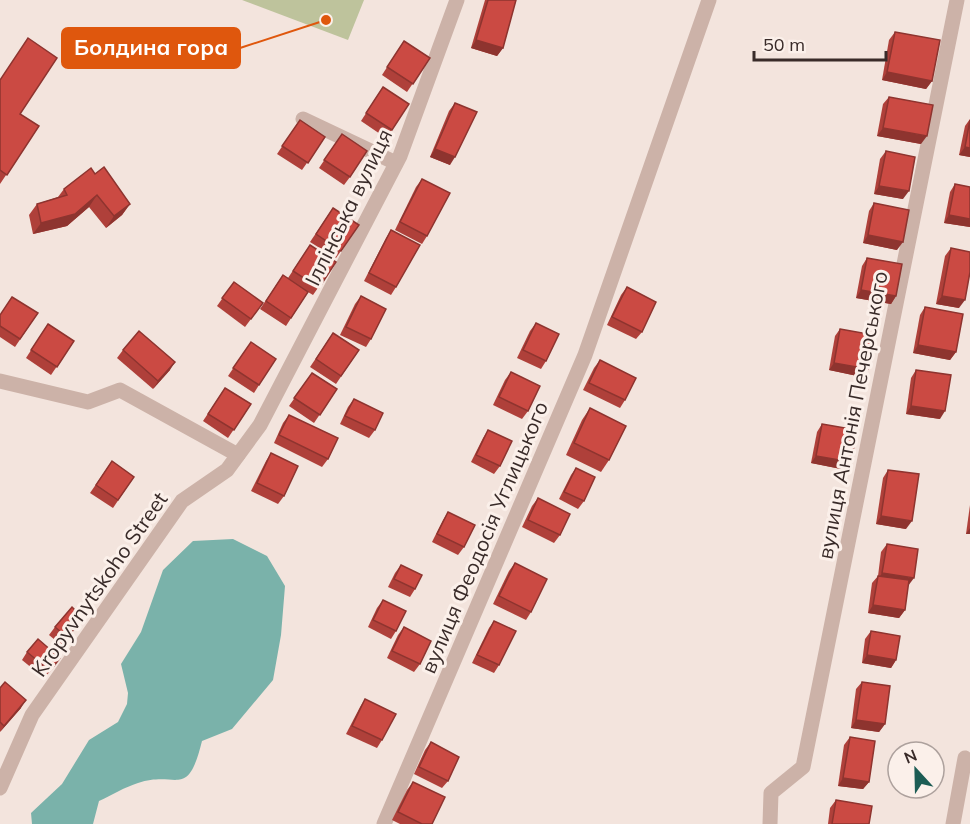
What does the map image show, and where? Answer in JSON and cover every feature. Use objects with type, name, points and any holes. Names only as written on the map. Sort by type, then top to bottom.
[{"type":"street","name":"Іллінська вулиця","points":[[260,425],[396,164],[457,0]]},
{"type":"street","name":"вулиця Феодосія Углицького","points":[[384,824],[585,355],[614,265],[710,0]]},
{"type":"street","name":"вулиця Антонія Печерського","points":[[770,824],[771,793],[803,767],[957,0]]},
{"type":"street","points":[[303,119],[396,164]]},
{"type":"street","points":[[0,381],[88,402],[120,390],[238,455]]},
{"type":"street","name":"Kropyvnytskoho Street","points":[[0,788],[32,715],[182,501],[227,470],[260,425]]},
{"type":"street","points":[[952,824],[965,758]]},
{"type":"green space","points":[[242,0],[364,0],[348,40]]},
{"type":"water","points":[[233,539],[267,556],[285,586],[281,635],[273,680],[232,729],[202,741],[197,759],[186,777],[179,780],[152,780],[138,783],[99,801],[93,824],[32,824],[31,813],[62,784],[89,740],[118,722],[127,704],[128,693],[121,664],[141,632],[163,570],[193,541]]},
{"type":"building","points":[[488,0],[516,0],[503,48],[476,40]]},
{"type":"building","points":[[895,32],[940,40],[932,81],[887,72]]},
{"type":"building","points":[[28,38],[57,58],[20,114],[39,126],[7,175],[0,170],[0,80]]},
{"type":"building","points":[[404,41],[430,58],[413,84],[387,67]]},
{"type":"building","points":[[383,87],[409,104],[392,130],[366,113]]},
{"type":"building","points":[[889,97],[933,105],[927,136],[883,128]]},
{"type":"building","points":[[455,103],[477,112],[455,157],[435,149]]},
{"type":"building","points":[[300,120],[325,137],[308,163],[282,146]]},
{"type":"building","points":[[970,120],[970,148],[965,147]]},
{"type":"building","points":[[342,134],[367,151],[350,177],[324,160]]},
{"type":"building","points":[[886,151],[915,157],[909,191],[879,186]]},
{"type":"building","points":[[104,167],[130,204],[114,216],[97,195],[75,214],[41,223],[37,204],[67,195],[64,189],[91,168],[95,174]]},
{"type":"building","points":[[422,179],[450,193],[427,236],[400,222]]},
{"type":"building","points":[[955,184],[970,187],[970,219],[949,215]]},
{"type":"building","points":[[874,203],[909,210],[903,242],[868,235]]},
{"type":"building","points":[[333,208],[359,225],[341,251],[316,234]]},
{"type":"building","points":[[391,230],[420,245],[396,287],[369,273]]},
{"type":"building","points":[[310,245],[336,262],[319,288],[293,271]]},
{"type":"building","points":[[951,248],[970,252],[970,272],[965,300],[942,296]]},
{"type":"building","points":[[867,258],[902,264],[896,296],[861,290]]},
{"type":"building","points":[[283,275],[308,292],[291,318],[266,301]]},
{"type":"building","points":[[234,282],[263,303],[251,319],[222,298]]},
{"type":"building","points":[[627,287],[656,302],[642,332],[612,317]]},
{"type":"building","points":[[361,296],[386,309],[371,339],[346,327]]},
{"type":"building","points":[[12,297],[38,313],[20,339],[0,326],[0,315]]},
{"type":"building","points":[[925,307],[963,314],[956,352],[918,345]]},
{"type":"building","points":[[536,323],[559,334],[546,361],[523,350]]},
{"type":"building","points":[[48,324],[74,341],[57,367],[31,350]]},
{"type":"building","points":[[840,329],[874,335],[868,369],[834,363]]},
{"type":"building","points":[[139,331],[175,362],[158,381],[123,350]]},
{"type":"building","points":[[333,333],[359,350],[341,376],[316,359]]},
{"type":"building","points":[[251,342],[276,359],[259,385],[233,368]]},
{"type":"building","points":[[600,360],[636,378],[625,400],[589,383]]},
{"type":"building","points":[[916,370],[951,375],[945,411],[911,406]]},
{"type":"building","points":[[511,372],[540,386],[528,411],[499,397]]},
{"type":"building","points":[[312,373],[337,389],[320,415],[294,398]]},
{"type":"building","points":[[225,388],[251,404],[234,430],[208,414]]},
{"type":"building","points":[[354,399],[383,413],[375,430],[345,416]]},
{"type":"building","points":[[590,408],[626,426],[609,460],[574,443]]},
{"type":"building","points":[[289,415],[338,438],[328,459],[279,435]]},
{"type":"building","points":[[822,424],[857,430],[851,462],[816,456]]},
{"type":"building","points":[[488,430],[512,441],[500,466],[476,455]]},
{"type":"building","points":[[271,453],[298,466],[284,496],[257,483]]},
{"type":"building","points":[[112,461],[134,477],[118,500],[96,485]]},
{"type":"building","points":[[576,468],[595,477],[584,501],[564,492]]},
{"type":"building","points":[[888,470],[919,474],[912,521],[881,516]]},
{"type":"building","points":[[538,498],[570,514],[560,535],[528,520]]},
{"type":"building","points":[[448,512],[475,525],[464,547],[437,534]]},
{"type":"building","points":[[887,544],[918,549],[914,578],[882,573]]},
{"type":"building","points":[[515,563],[547,579],[531,612],[499,596]]},
{"type":"building","points":[[401,565],[422,575],[415,589],[394,579]]},
{"type":"building","points":[[878,576],[909,580],[905,610],[873,605]]},
{"type":"building","points":[[383,600],[406,611],[396,631],[373,620]]},
{"type":"building","points":[[72,607],[83,618],[67,637],[55,627]]},
{"type":"building","points":[[494,621],[516,631],[499,665],[477,655]]},
{"type":"building","points":[[404,627],[431,641],[420,664],[392,651]]},
{"type":"building","points":[[871,631],[900,636],[896,660],[867,655]]},
{"type":"building","points":[[38,639],[60,658],[50,671],[27,652]]},
{"type":"building","points":[[5,682],[26,700],[4,726],[0,722],[0,688]]},
{"type":"building","points":[[862,682],[890,686],[885,724],[856,720]]},
{"type":"building","points":[[365,699],[396,714],[382,740],[352,726]]},
{"type":"building","points":[[850,737],[875,741],[869,782],[843,778]]},
{"type":"building","points":[[431,742],[459,757],[448,781],[419,767]]},
{"type":"building","points":[[413,782],[445,797],[432,824],[422,824],[398,812]]},
{"type":"building","points":[[836,800],[872,806],[869,824],[832,824]]},
{"type":"place","name":"Болдина гора","points":[[326,20]]}]
